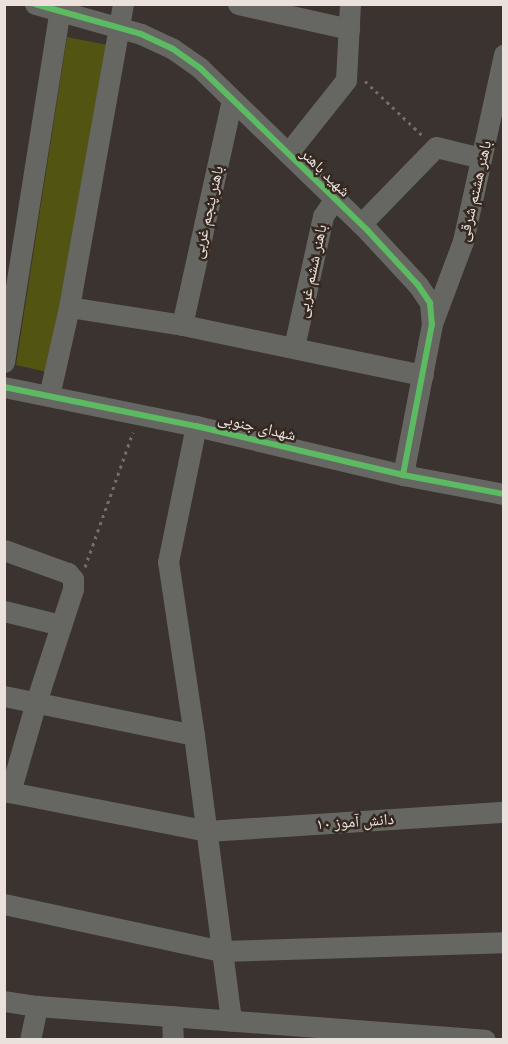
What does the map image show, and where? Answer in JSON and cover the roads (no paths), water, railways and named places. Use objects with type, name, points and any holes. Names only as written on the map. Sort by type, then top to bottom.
[{"type":"street","name":"شهید باهنر","points":[[35,4],[119,27],[173,49],[200,69],[232,99],[361,224],[418,285],[430,303],[432,324],[403,475]]},
{"type":"street","points":[[49,396],[69,307],[123,4]]},
{"type":"street","points":[[238,4],[349,29]]},
{"type":"street","points":[[288,153],[346,80],[350,4]]},
{"type":"street","points":[[4,362],[60,10]]},
{"type":"street","name":"باهنر هشتم شرقی","points":[[432,324],[463,241],[504,54]]},
{"type":"street","name":"باهنر پنجم غربی","points":[[182,325],[232,99]]},
{"type":"street","points":[[361,224],[436,147],[481,158]]},
{"type":"street","name":"باهنر ششم غربی","points":[[294,347],[323,216],[334,198]]},
{"type":"street","points":[[69,307],[182,325],[423,375]]},
{"type":"street","name":"شهدای جنوبی","points":[[4,387],[196,426],[403,475],[504,494]]},
{"type":"street","points":[[196,426],[168,561],[194,735],[231,1021]]},
{"type":"street","points":[[4,550],[68,573],[73,579],[73,589],[7,791]]},
{"type":"street","points":[[4,610],[61,625]]},
{"type":"street","points":[[4,696],[194,735]]},
{"type":"street","name":"دانش آموز ۱۰","points":[[7,791],[207,831],[504,812]]},
{"type":"street","points":[[4,904],[222,951],[504,942]]},
{"type":"street","points":[[4,1001],[37,1006],[485,1040]]},
{"type":"street","points":[[30,1040],[37,1006]]},
{"type":"street","points":[[172,1016],[173,1040]]}]
